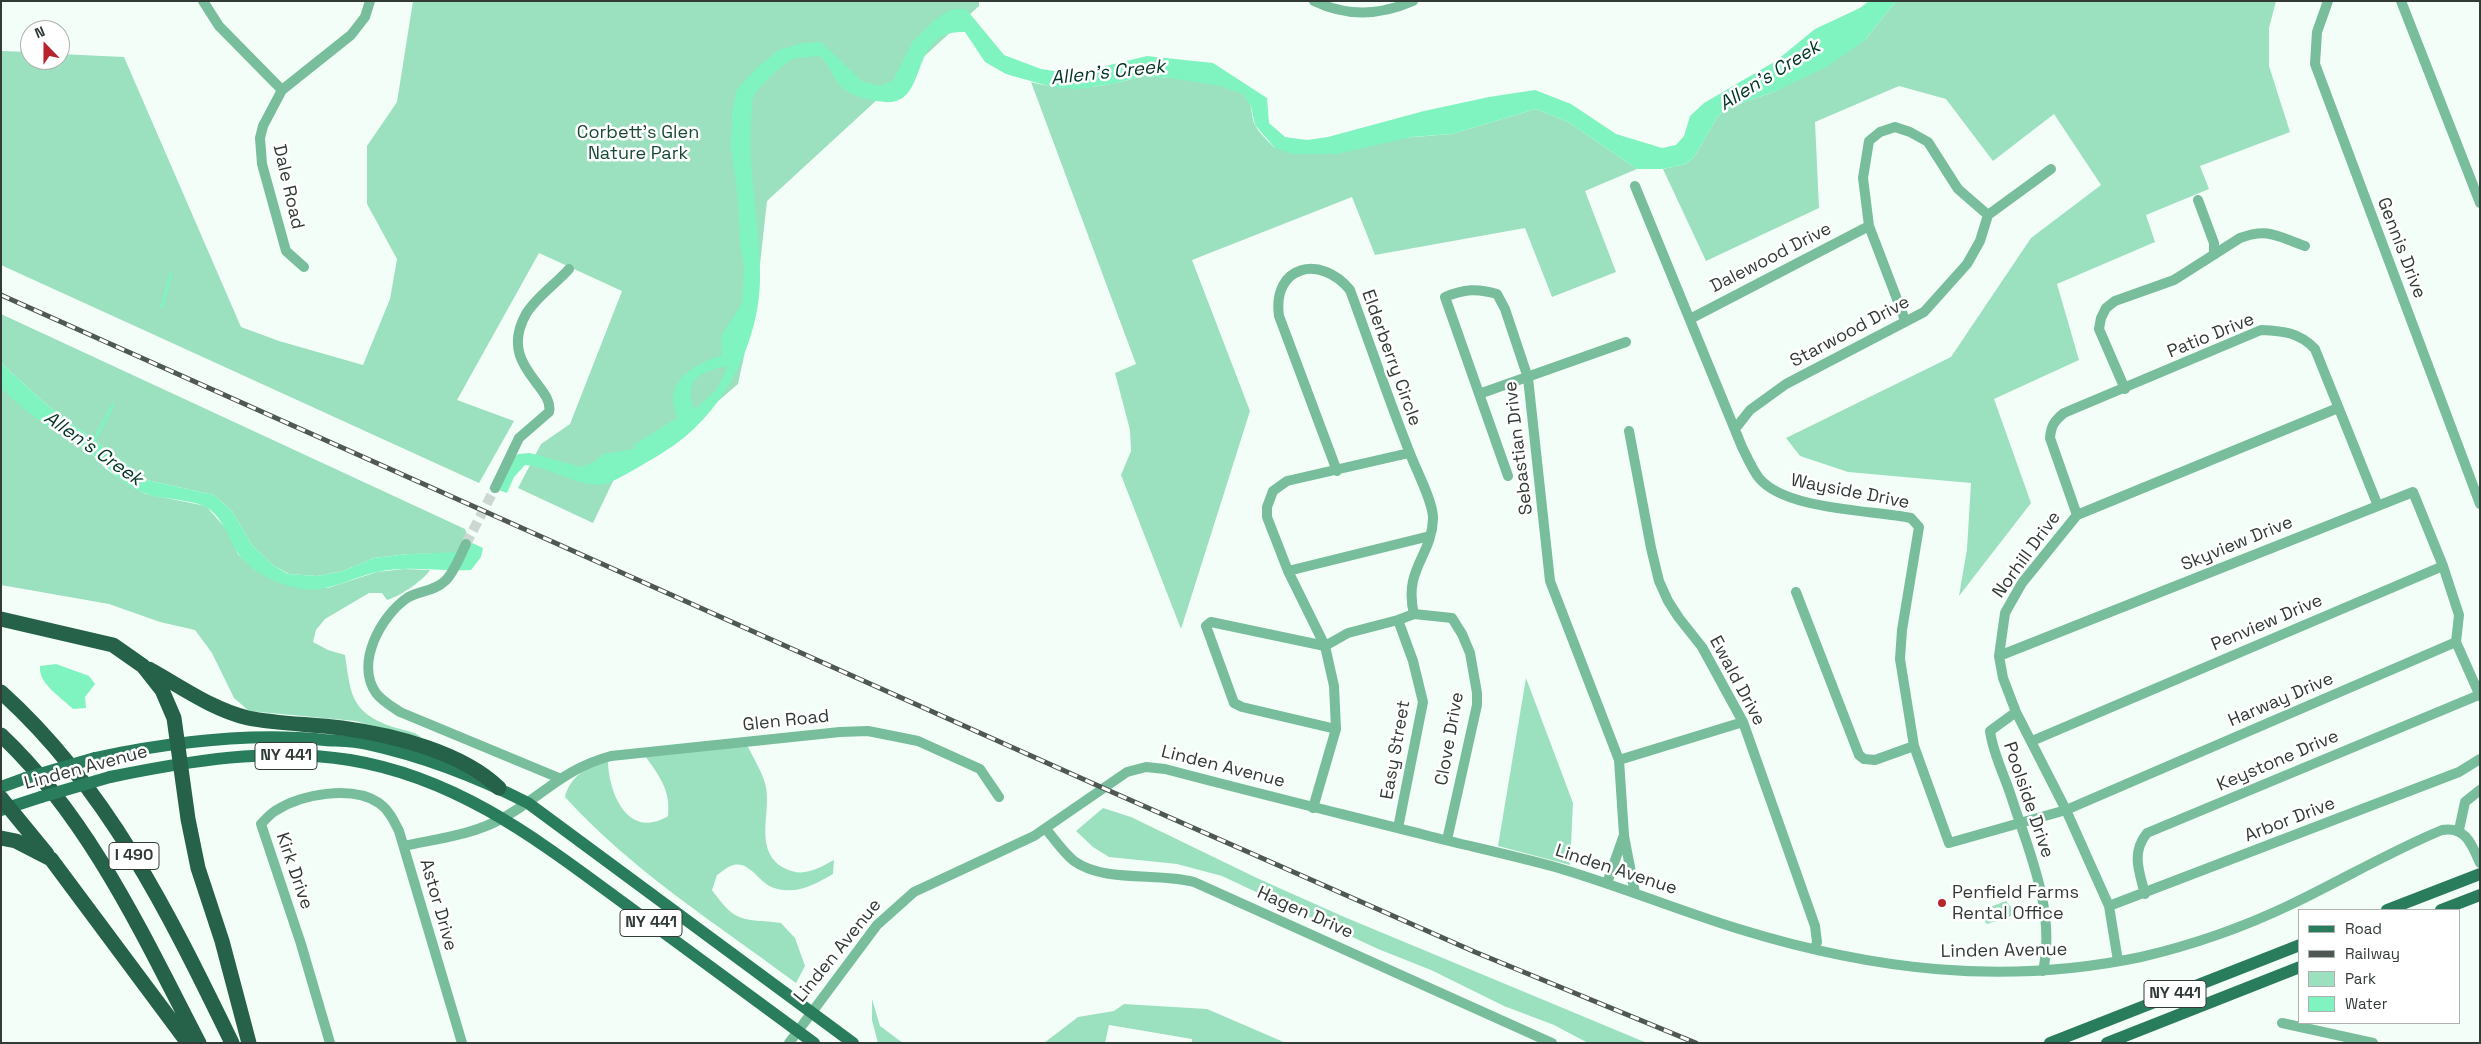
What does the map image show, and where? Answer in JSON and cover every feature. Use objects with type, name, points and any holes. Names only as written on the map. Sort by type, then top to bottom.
[{"type":"highway","points":[[1,619],[113,645],[143,666],[216,706],[247,717],[344,728],[408,742],[460,762],[485,775],[499,788]]},
{"type":"highway","points":[[143,666],[169,702],[178,742],[188,819],[198,868],[222,941],[250,1043]]},
{"type":"highway","name":"I 490","points":[[1,692],[60,753],[103,807],[175,926],[232,1043]]},
{"type":"highway","name":"I 490","points":[[1,735],[45,781],[73,819],[118,890],[199,1043]]},
{"type":"highway","points":[[4,805],[51,859],[188,1043]]},
{"type":"highway","points":[[1,838],[16,841],[51,859]]},
{"type":"main road","name":"NY 441","points":[[178,742],[300,737],[366,743],[423,759],[499,788],[528,803],[853,1043]]},
{"type":"main road","name":"Linden Avenue","points":[[1,787],[94,758],[178,742]]},
{"type":"main road","name":"NY 441","points":[[181,763],[261,756],[320,756],[351,760],[423,778],[470,800],[530,834],[814,1043]]},
{"type":"main road","name":"Linden Avenue","points":[[4,805],[41,797],[110,777],[181,763]]},
{"type":"main road","points":[[2390,909],[2480,874]]},
{"type":"main road","points":[[2444,909],[2480,895]]},
{"type":"main road","name":"NY 441","points":[[2050,1043],[2298,946]]},
{"type":"main road","name":"NY 441","points":[[2108,1043],[2298,968]]},
{"type":"street","points":[[203,1],[219,26],[282,90]]},
{"type":"street","name":"Dale Road","points":[[304,266],[286,251],[260,150],[263,126],[282,90],[351,35],[365,17],[370,1]]},
{"type":"street","points":[[1314,1],[1340,11],[1359,14],[1396,8],[1413,1]]},
{"type":"street","name":"Gennis Drive","points":[[2328,1],[2317,32],[2315,64],[2480,504]]},
{"type":"street","points":[[2401,1],[2480,203]]},
{"type":"street","points":[[1905,320],[1869,226],[1863,178],[1869,141],[1880,132],[1894,127],[1910,132],[1928,142],[1958,189],[1988,216],[2051,169]]},
{"type":"street","name":"Wayside Drive","points":[[1635,186],[1742,447],[1759,478],[1782,496],[1861,511],[1911,518],[1920,527],[1902,630],[1900,659],[1914,746],[1949,842],[2019,824]]},
{"type":"street","points":[[2198,200],[2214,243],[2214,255]]},
{"type":"street","name":"Starwood Drive","points":[[1735,429],[1750,410],[1786,384],[1905,320],[1924,312],[1946,290],[1967,264],[1980,241],[1988,216]]},
{"type":"street","name":"Dalewood Drive","points":[[1690,318],[1869,226]]},
{"type":"street","points":[[2125,389],[2099,330],[2101,318],[2106,308],[2115,301],[2174,280],[2240,238],[2262,231],[2273,232],[2305,246]]},
{"type":"street","points":[[494,488],[519,438],[549,412],[550,406],[547,397],[521,361],[520,336],[523,322],[531,307],[569,269]]},
{"type":"street","name":"Elderberry Circle","points":[[1337,471],[1279,316],[1279,291],[1284,281],[1304,270],[1318,269],[1331,273],[1342,280],[1350,290],[1433,518],[1430,536],[1411,581],[1410,599],[1414,614]]},
{"type":"street","name":"Sebastian Drive","points":[[1508,476],[1445,297],[1461,290],[1471,288],[1497,294],[1505,309],[1528,378],[1550,581],[1619,760],[1624,835],[1635,893]]},
{"type":"street","name":"Patio Drive","points":[[2077,515],[2050,438],[2050,428],[2055,420],[2064,413],[2125,389],[2261,330],[2293,333],[2305,339],[2315,349],[2378,506]]},
{"type":"street","points":[[1479,394],[1626,342]]},
{"type":"street","name":"Norhill Drive","points":[[2118,961],[2109,906],[2066,810],[2016,712],[2003,678],[2000,656],[2005,613],[2022,583],[2077,515],[2338,408]]},
{"type":"street","name":"Ewald Drive","points":[[1629,431],[1650,548],[1659,581],[1679,618],[1702,647],[1743,722],[1815,926],[1817,942],[1815,950]]},
{"type":"street","points":[[1313,808],[1336,729],[1334,686],[1325,646],[1288,572],[1267,517],[1269,499],[1273,491],[1287,481],[1409,453]]},
{"type":"street","name":"Skyview Drive","points":[[2000,656],[2413,492],[2443,566]]},
{"type":"street","points":[[1288,572],[1430,536]]},
{"type":"street","points":[[464,547],[448,578],[441,584],[410,596],[401,602],[374,639],[368,664],[370,682],[375,692],[400,712],[559,778]]},
{"type":"street","points":[[2443,566],[2459,615],[2456,642],[2480,695]]},
{"type":"street","name":"Penview Drive","points":[[2032,741],[2443,566]]},
{"type":"street","points":[[1796,592],[1859,754],[1864,759],[1875,760],[1914,746]]},
{"type":"street","name":"Clove Drive","points":[[1325,646],[1348,633],[1414,614],[1452,618],[1462,634],[1470,653],[1477,693],[1477,705],[1447,840]]},
{"type":"street","name":"Easy Street","points":[[1398,620],[1413,661],[1423,702],[1398,828]]},
{"type":"street","points":[[1325,646],[1211,622],[1206,626],[1234,703],[1242,707],[1336,729]]},
{"type":"street","name":"Harway Drive","points":[[2019,824],[2066,810],[2456,642]]},
{"type":"street","name":"Keystone Drive","points":[[2145,894],[2136,863],[2140,842],[2147,833],[2480,695]]},
{"type":"street","name":"Poolside Drive","points":[[2016,712],[1990,731],[1992,745],[2011,795],[2042,892],[2046,917],[2046,956],[2043,971]]},
{"type":"street","points":[[1619,760],[1743,722]]},
{"type":"street","name":"Glen Road","points":[[503,818],[528,803],[559,778],[580,766],[610,756],[840,732],[868,731],[918,741],[980,769],[999,797]]},
{"type":"street","name":"Arbor Drive","points":[[2109,906],[2145,894],[2458,772],[2480,759]]},
{"type":"street","name":"Linden Avenue","points":[[789,1043],[877,925],[914,892],[934,881],[1012,848],[1046,829],[1112,781],[1135,769],[1152,767],[1165,769],[1313,808],[1544,864],[1635,893],[1740,930],[1815,950],[1870,962],[1929,970],[2043,971],[2118,961],[2164,951],[2220,935],[2289,906],[2437,832],[2448,829],[2458,830]]},
{"type":"street","points":[[2480,790],[2465,802],[2458,830],[2470,840],[2480,863]]},
{"type":"street","name":"Kirk Drive","points":[[330,1043],[302,944],[261,824],[273,811],[290,803],[310,797],[350,794],[365,797],[379,804],[391,815],[404,846]]},
{"type":"street","name":"Astor Drive","points":[[462,1043],[404,846],[480,828],[503,818]]},
{"type":"street","name":"Hagen Drive","points":[[1046,829],[1067,854],[1091,870],[1175,877],[1194,882],[1552,1043]]},
{"type":"street","name":"Sebastian Drive","points":[[1607,884],[1624,835]]},
{"type":"street","points":[[2282,1023],[2373,1043]]},
{"type":"green space","name":"Corbett's Glen Nature Park","points":[[413,1],[979,1],[979,6],[767,201],[756,300],[738,384],[680,434],[615,477],[593,523],[518,488],[541,444],[570,424],[622,291],[539,253],[457,400],[514,421],[479,483],[1,265],[1,51],[20,52],[20,70],[70,70],[70,54],[124,57],[241,327],[279,341],[363,365],[390,299],[397,259],[367,204],[367,146],[397,102]]},
{"type":"green space","points":[[1896,1],[2276,1],[2269,28],[2269,66],[2290,132],[2200,166],[2209,189],[2146,215],[2155,242],[2057,284],[2079,360],[1994,399],[2031,503],[1959,596],[1967,549],[1971,483],[1848,472],[1800,456],[1786,438],[1951,357],[2031,238],[2101,185],[2054,114],[1993,161],[1946,99],[1899,86],[1815,122],[1819,208],[1706,261],[1663,169],[1686,164],[1694,157],[1718,116],[1728,108],[1776,91],[1865,40]]},
{"type":"green space","points":[[1144,76],[1210,83],[1243,94],[1249,100],[1257,128],[1275,148],[1452,134],[1536,109],[1568,122],[1637,169],[1585,191],[1616,272],[1552,297],[1525,228],[1375,255],[1352,197],[1192,260],[1250,411],[1181,629],[1121,475],[1131,451],[1130,430],[1115,373],[1136,364],[1031,82],[1074,88],[1101,86]]},
{"type":"green space","points":[[1,314],[465,529],[470,542],[465,553],[408,554],[374,558],[343,571],[317,576],[289,574],[273,565],[252,545],[232,511],[214,495],[147,480],[47,405],[1,363]]},
{"type":"green space","points":[[1,387],[42,422],[92,454],[106,469],[134,488],[146,494],[206,506],[228,531],[238,554],[255,570],[328,588],[377,572],[404,569],[430,570],[417,583],[392,598],[387,600],[382,593],[369,593],[325,619],[316,630],[313,642],[328,650],[345,655],[351,691],[360,708],[379,721],[412,732],[422,738],[355,721],[249,711],[234,698],[212,653],[195,630],[160,622],[109,604],[1,585]]},
{"type":"green space","points":[[1526,678],[1573,803],[1570,865],[1498,846]]},
{"type":"green space","points":[[747,745],[765,783],[767,794],[766,841],[774,860],[791,871],[804,872],[816,869],[834,860],[833,874],[805,888],[782,890],[769,886],[745,866],[734,865],[717,875],[712,890],[735,915],[749,920],[781,923],[795,938],[805,966],[796,983],[647,873],[591,824],[565,797],[571,783],[581,773],[594,766],[608,762],[612,788],[624,810],[632,818],[642,822],[654,822],[668,816],[668,799],[663,784],[645,756]]},
{"type":"green space","points":[[1103,808],[1131,817],[1259,879],[1342,916],[1647,1043],[1588,1043],[1554,1025],[1504,1006],[1431,970],[1378,949],[1222,876],[1177,864],[1109,857],[1093,847],[1076,831]]},
{"type":"green space","points":[[2006,901],[2011,907],[2011,916],[1987,924],[1982,910]]},
{"type":"green space","points":[[872,999],[880,1026],[903,1043],[878,1043],[872,1020]]},
{"type":"green space","points":[[1124,1004],[1207,1009],[1286,1043],[1192,1043],[1192,1039],[1109,1025],[1105,1043],[1044,1043],[1078,1017],[1114,1011]]},
{"type":"water","name":"Allen's Creek","points":[[1869,1],[1896,1],[1865,40],[1828,66],[1776,91],[1728,108],[1718,116],[1694,157],[1686,164],[1663,169],[1637,169],[1568,122],[1536,109],[1452,134],[1412,137],[1336,154],[1293,154],[1275,148],[1255,125],[1251,106],[1243,94],[1220,86],[1171,78],[1144,76],[1112,84],[1078,89],[1052,87],[1006,74],[985,62],[965,32],[946,35],[933,43],[925,56],[914,84],[906,95],[895,101],[877,101],[856,96],[845,90],[820,56],[794,59],[771,76],[753,98],[751,164],[759,241],[760,280],[758,303],[754,326],[746,349],[725,392],[695,428],[677,443],[611,482],[605,484],[584,483],[545,469],[525,465],[514,477],[507,493],[496,489],[512,459],[518,454],[530,453],[581,467],[594,462],[603,454],[634,449],[635,444],[677,418],[673,394],[677,384],[687,372],[722,355],[721,336],[742,303],[744,266],[740,244],[738,199],[731,148],[732,113],[737,89],[758,67],[779,50],[803,43],[821,42],[862,81],[880,86],[893,80],[913,41],[937,18],[952,9],[966,9],[1004,55],[1041,69],[1073,74],[1147,56],[1213,63],[1267,98],[1269,123],[1285,137],[1307,140],[1328,137],[1424,111],[1489,97],[1535,90],[1571,104],[1616,134],[1662,148],[1676,145],[1684,136],[1690,116],[1704,103],[1776,61],[1815,29],[1860,8]],"holes":[[[728,366],[717,389],[694,410],[691,391],[697,378],[702,374]]]},
{"type":"water","name":"Allen's Creek","points":[[1,363],[47,405],[147,480],[214,495],[232,511],[252,545],[273,565],[288,574],[317,576],[343,571],[374,558],[408,554],[465,552],[470,542],[483,548],[481,557],[471,570],[388,570],[368,574],[331,587],[312,590],[285,585],[258,572],[243,560],[221,522],[212,511],[194,503],[153,496],[139,491],[118,477],[86,449],[30,414],[1,387]]},
{"type":"water","points":[[56,664],[89,676],[95,684],[85,697],[86,708],[73,709],[46,684],[40,673],[40,666]]},
{"type":"waterway","points":[[162,306],[171,274]]},
{"type":"waterway","name":"Allen's Creek","points":[[93,442],[113,405]]},
{"type":"tunnel","points":[[466,544],[495,488]]},
{"type":"railway","points":[[1,295],[1112,792],[1475,952],[1696,1043]]},
{"type":"place","name":"Penfield Farms Rental Office","points":[[1942,903]]}]
